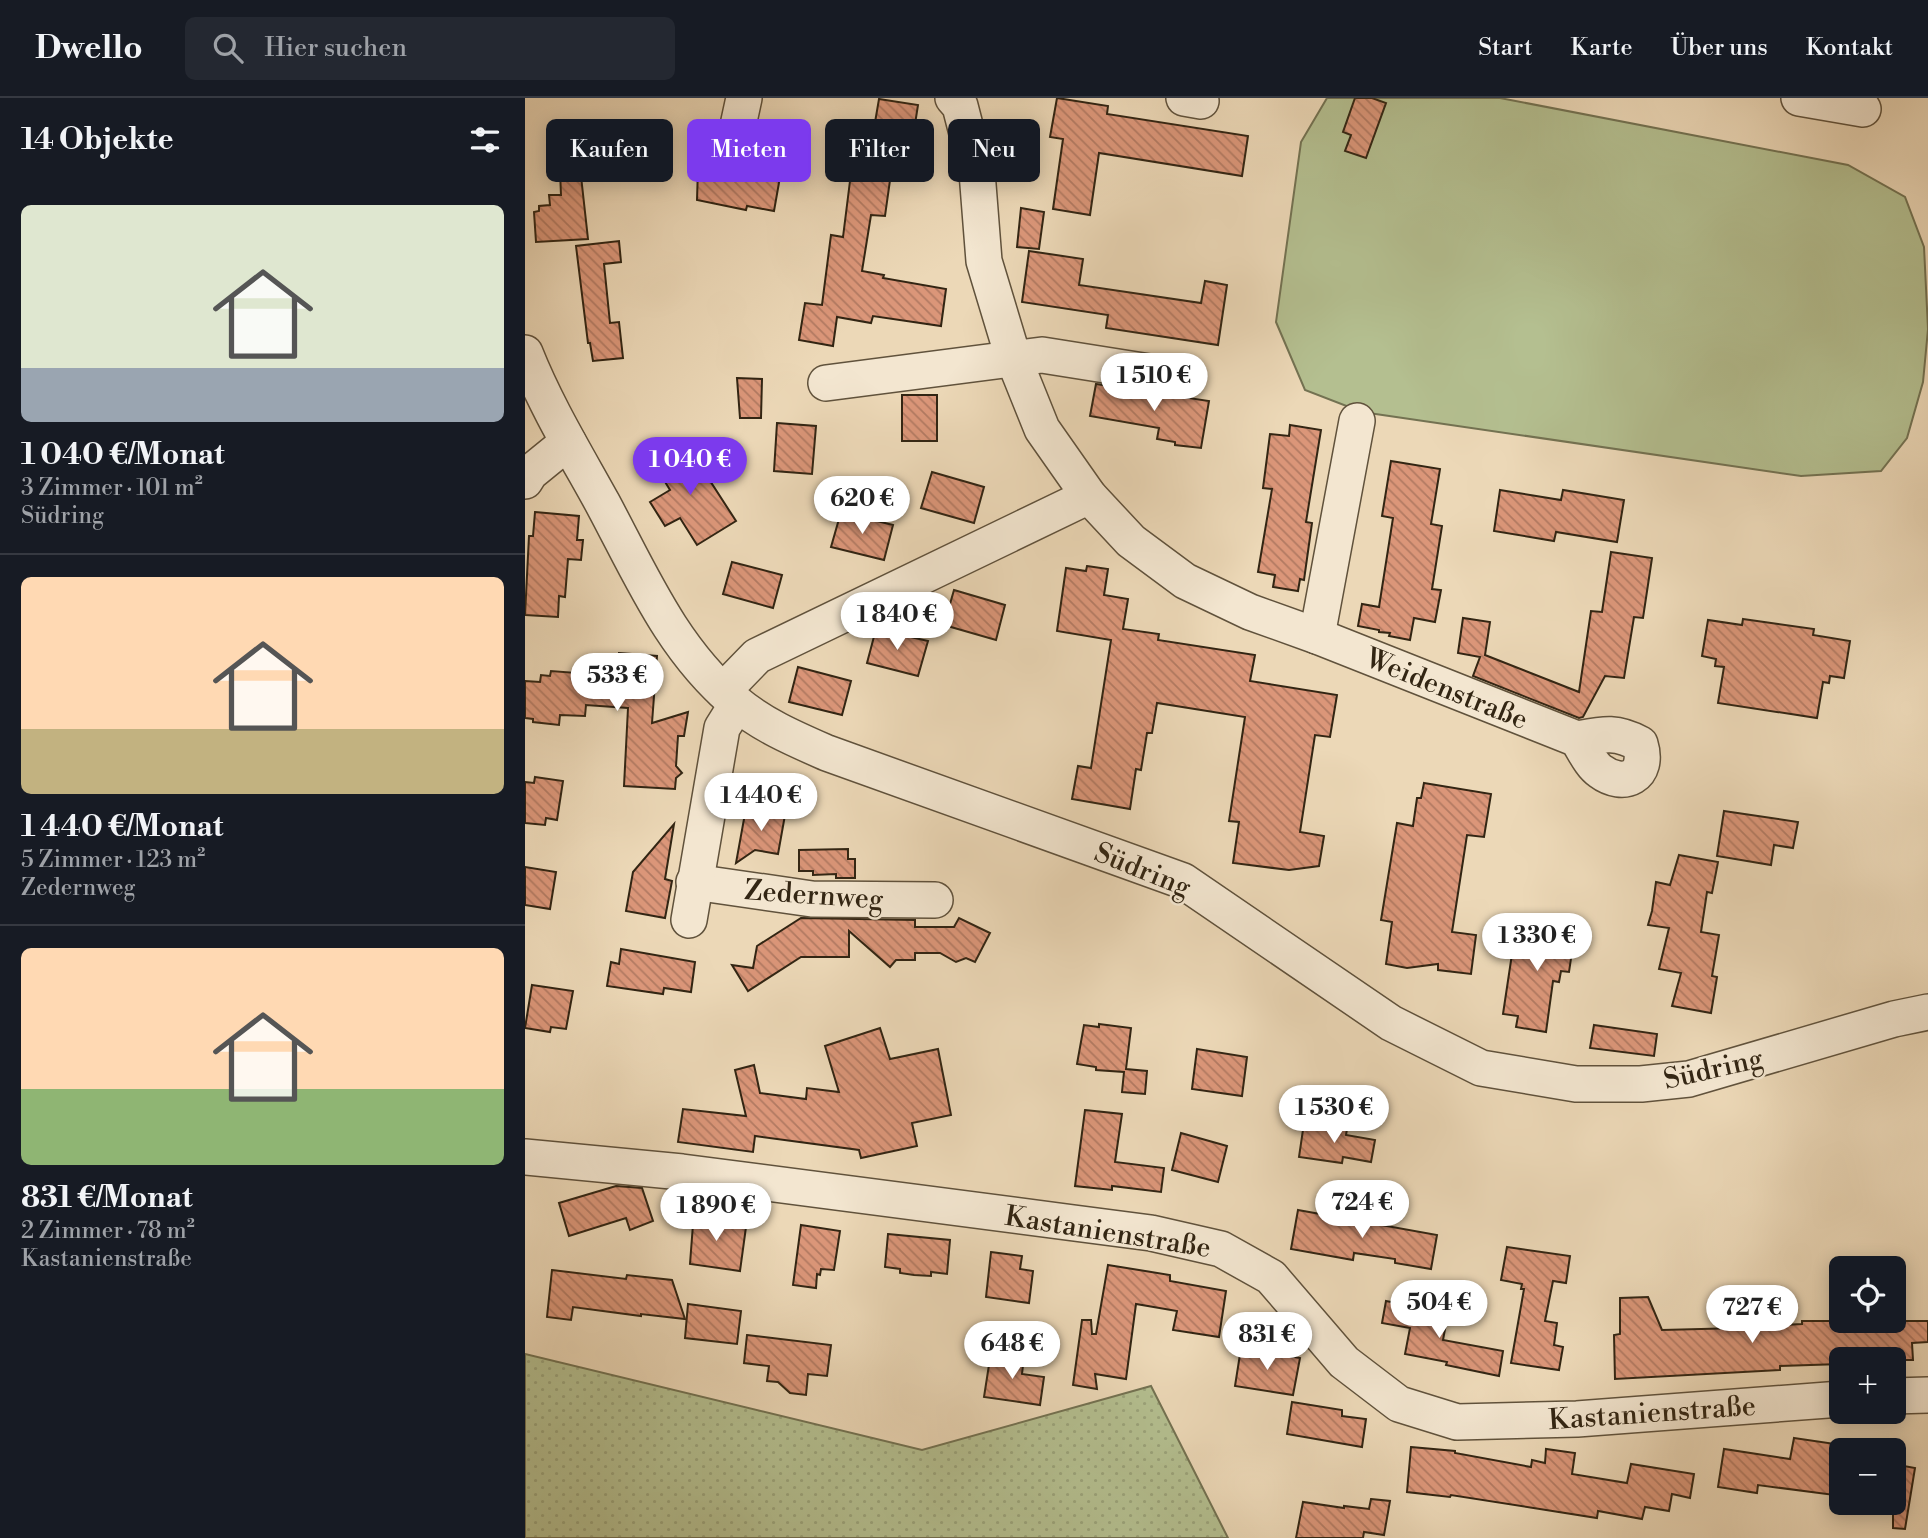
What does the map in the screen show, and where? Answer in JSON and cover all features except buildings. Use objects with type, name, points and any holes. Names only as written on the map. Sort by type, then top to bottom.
[{"type":"street","points":[[739,119],[744,98]]},
{"type":"street","points":[[1799,98],[1863,109]]},
{"type":"street","name":"Weidenstraße","points":[[963,101],[977,172],[985,261],[1013,357],[1042,429],[1089,496],[1131,541],[1185,581],[1250,612],[1577,739]]},
{"type":"street","name":"Südring","points":[[525,353],[568,442],[663,616],[691,658],[730,698],[777,730],[827,753],[1183,881],[1391,1023],[1481,1068],[1576,1084],[1641,1084],[1689,1079],[1894,1019],[1928,1012]]},
{"type":"street","points":[[826,383],[1042,355],[1162,374]]},
{"type":"street","points":[[1317,636],[1357,421]]},
{"type":"street","points":[[525,481],[530,473],[568,442]]},
{"type":"street","points":[[689,920],[722,728],[730,698],[757,656],[1089,496]]},
{"type":"street","name":"Zedernweg","points":[[694,883],[812,899],[935,900]]},
{"type":"street","name":"Kastanienstraße","points":[[525,1157],[682,1172],[1151,1233],[1221,1249],[1271,1277],[1344,1362],[1399,1404],[1457,1422],[1577,1419],[1829,1400]]},
{"type":"street","points":[[1906,1396],[1928,1395]]},
{"type":"green space","points":[[1327,98],[1500,98],[1848,165],[1905,197],[1924,247],[1928,329],[1923,382],[1907,438],[1881,471],[1801,476],[1362,412],[1305,390],[1276,322],[1301,142]]},
{"type":"green space","points":[[525,1354],[922,1450],[1151,1386],[1228,1538],[525,1538]]}]
